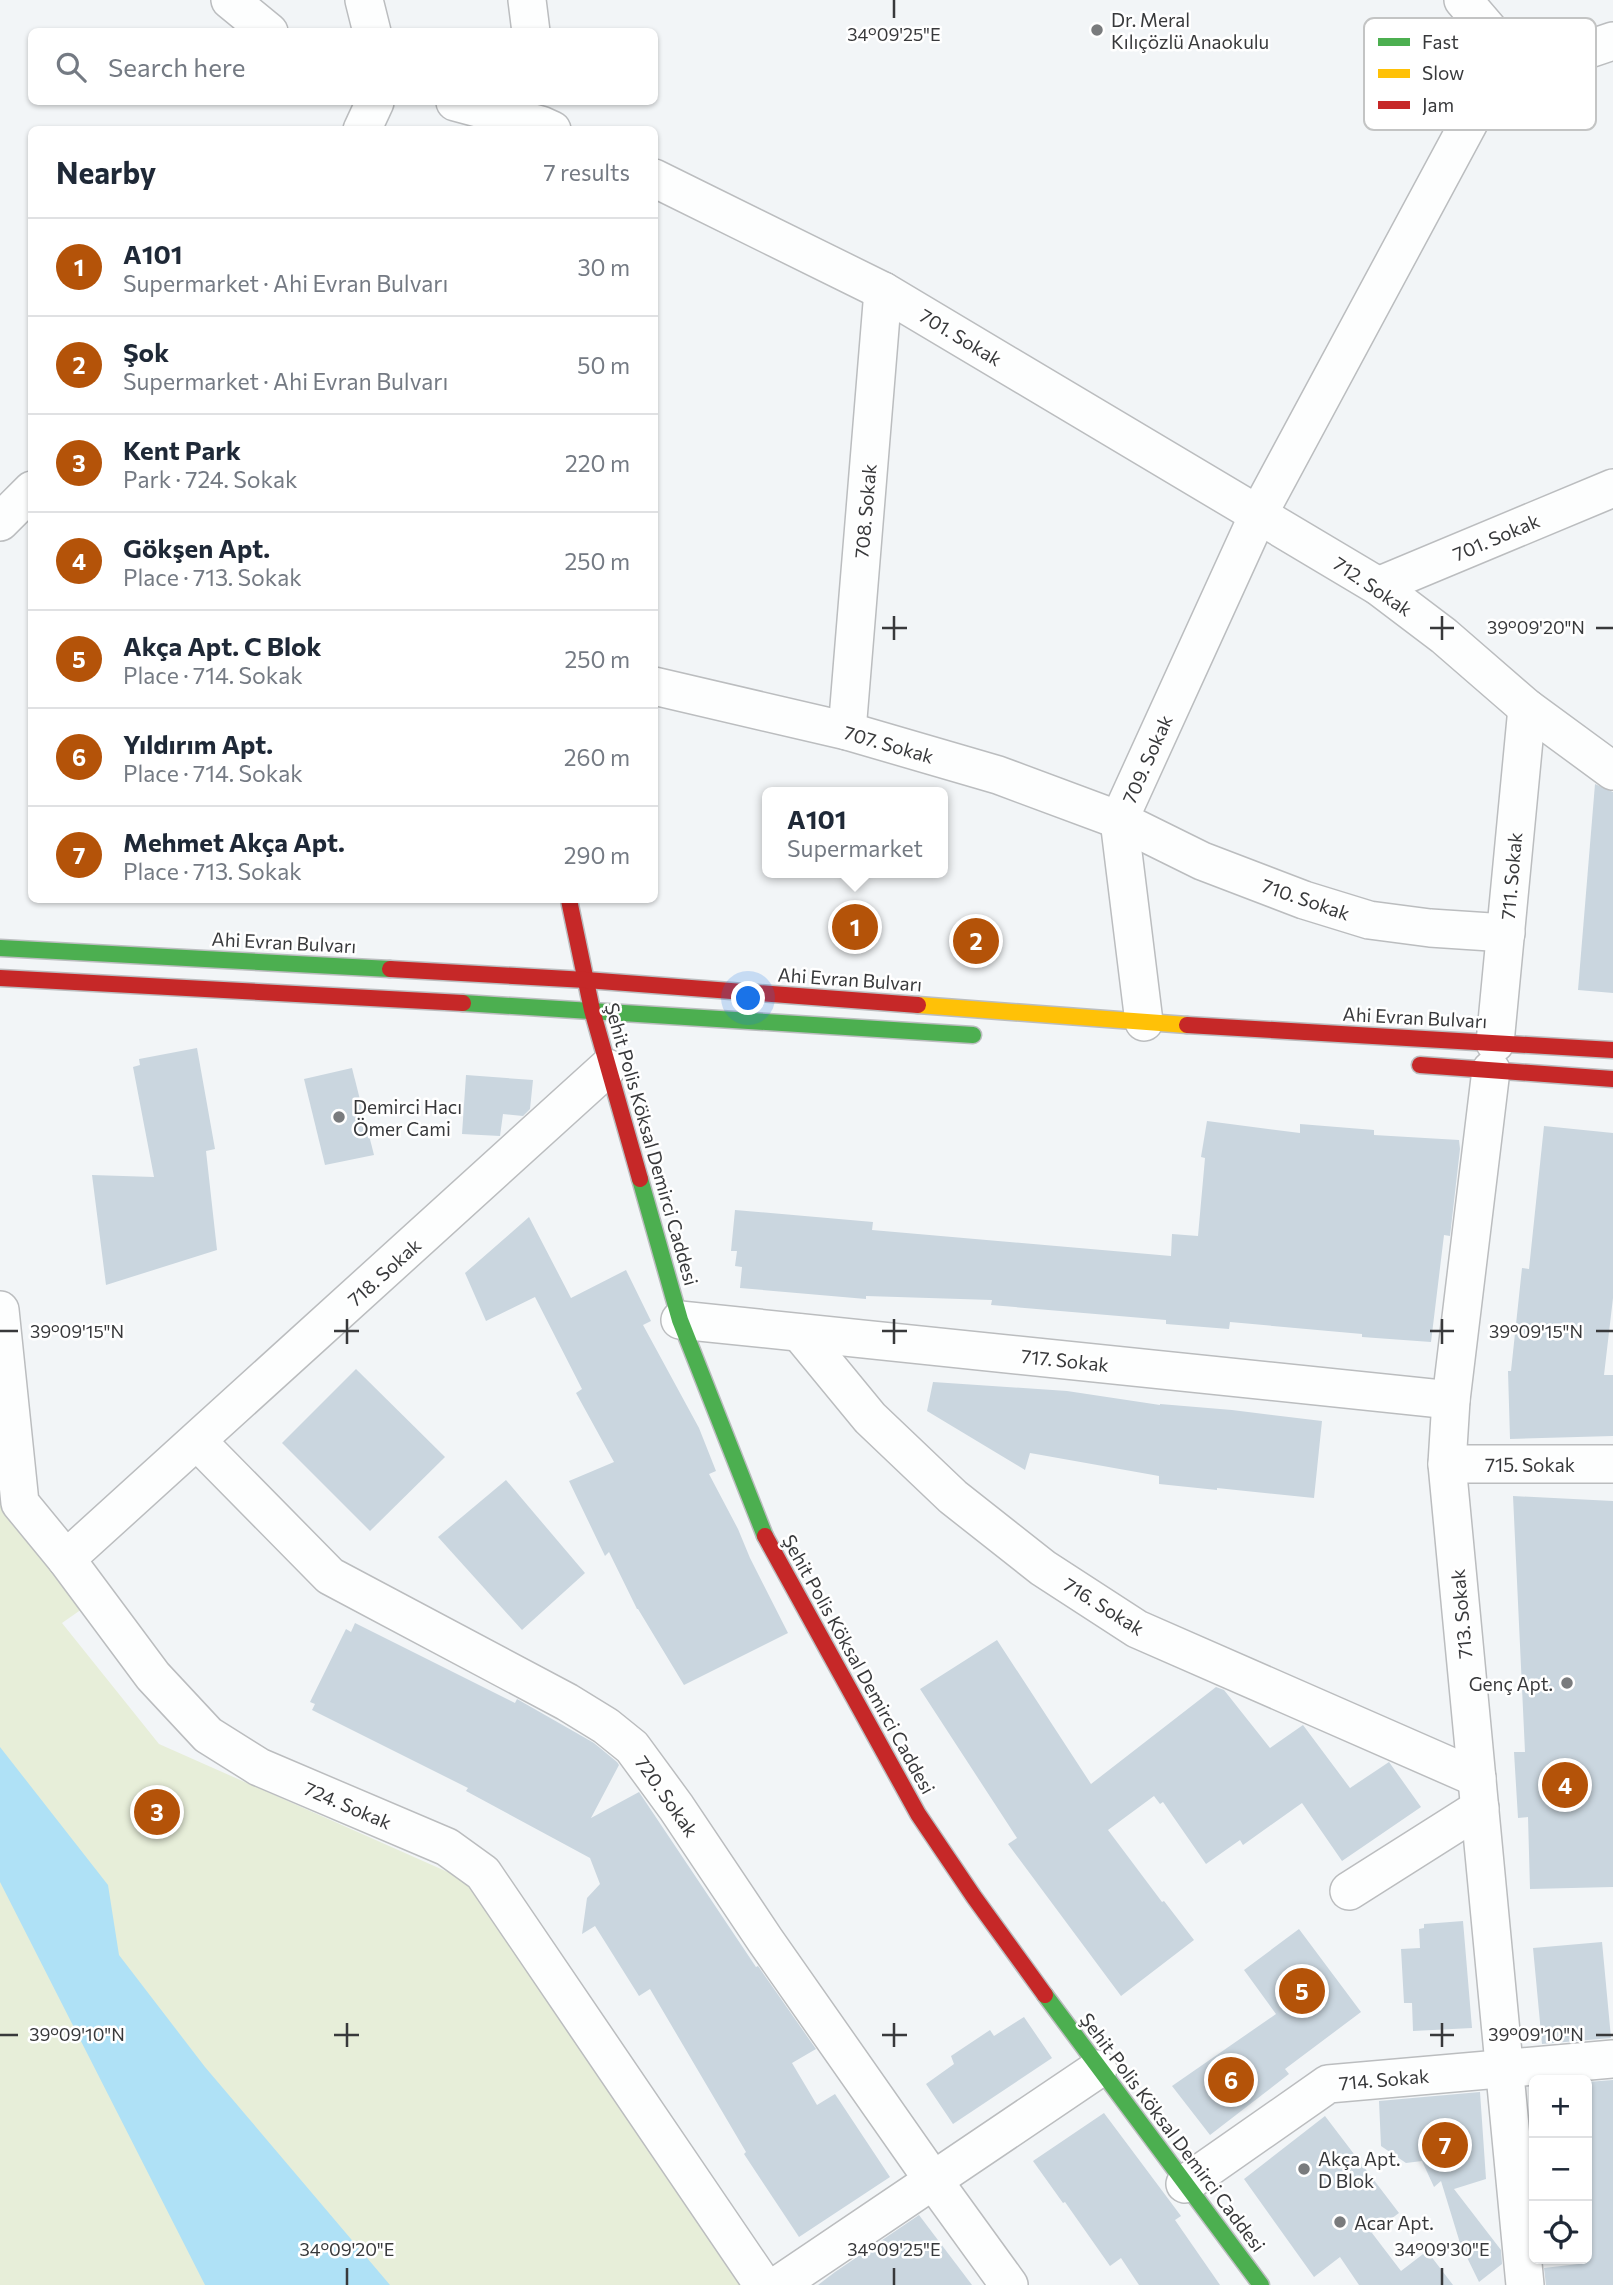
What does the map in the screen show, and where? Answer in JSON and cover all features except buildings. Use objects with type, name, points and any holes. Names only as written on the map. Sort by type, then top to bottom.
[{"type":"main road","name":"Şehit Polis Köksal Demirci Caddesi","points":[[570,903],[607,1068],[680,1320],[769,1547],[918,1814],[1098,2069],[1261,2285]]},
{"type":"main road","name":"Ahi Evran Bulvarı","points":[[0,948],[586,980],[1144,1022],[1493,1056],[1613,1079]]},
{"type":"main road","points":[[0,978],[592,1010],[993,1037]]},
{"type":"main road","name":"Ahi Evran Bulvarı","points":[[1408,1064],[1493,1056],[1613,1050]]},
{"type":"street","points":[[230,0],[264,28]]},
{"type":"street","points":[[364,0],[371,28]]},
{"type":"street","points":[[527,0],[530,28]]},
{"type":"street","points":[[1464,0],[1479,18]]},
{"type":"street","name":"709. Sokak","points":[[1596,47],[1613,41]]},
{"type":"street","points":[[364,126],[374,105]]},
{"type":"street","points":[[469,105],[543,121]]},
{"type":"street","name":"709. Sokak","points":[[1144,1022],[1119,820],[1259,513],[1465,130]]},
{"type":"street","name":"701. Sokak","points":[[658,180],[883,291],[1259,513]]},
{"type":"street","name":"708. Sokak","points":[[847,732],[883,291]]},
{"type":"street","name":"701. Sokak","points":[[1378,586],[1613,488]]},
{"type":"street","name":"712. Sokak","points":[[1259,513],[1378,586],[1444,636],[1527,708],[1613,771]]},
{"type":"street","name":"707. Sokak","points":[[658,687],[847,732],[998,775],[1119,820]]},
{"type":"street","name":"711. Sokak","points":[[1493,1056],[1527,708]]},
{"type":"street","name":"710. Sokak","points":[[1119,820],[1202,861],[1304,900],[1369,920],[1430,928],[1506,933]]},
{"type":"street","name":"713. Sokak","points":[[1493,1056],[1451,1400],[1447,1464],[1524,2285]]},
{"type":"street","name":"718. Sokak","points":[[66,1559],[607,1068]]},
{"type":"street","name":"724. Sokak","points":[[0,1310],[20,1503],[66,1559],[153,1676],[208,1735],[259,1767],[447,1847],[483,1873],[763,2285]]},
{"type":"street","name":"717. Sokak","points":[[680,1320],[1451,1400]]},
{"type":"street","name":"716. Sokak","points":[[800,1333],[870,1418],[953,1497],[1053,1575],[1137,1629],[1478,1793]]},
{"type":"street","name":"720. Sokak","points":[[197,1441],[330,1576],[566,1702],[606,1726],[632,1747],[1009,2285]]},
{"type":"street","name":"715. Sokak","points":[[1447,1464],[1613,1464]]},
{"type":"street","points":[[1349,1891],[1478,1793]]},
{"type":"street","name":"714. Sokak","points":[[1185,2184],[1328,2084],[1613,2059]]},
{"type":"street","points":[[778,2285],[1098,2069]]},
{"type":"green space","points":[[0,1419],[82,1609],[62,1623],[159,1744],[468,1881],[745,2285],[0,2285]]},
{"type":"water","points":[[0,1747],[108,1885],[119,1955],[205,2067],[390,2285],[205,2285],[0,1882]]},
{"type":"traffic: fast","points":[[0,948],[390,969]]},
{"type":"traffic: fast","points":[[463,1003],[973,1035]]},
{"type":"traffic: fast","points":[[640,1179],[680,1320],[765,1536]]},
{"type":"traffic: fast","points":[[1045,1995],[1261,2285]]},
{"type":"traffic: slow","points":[[918,1005],[1187,1025]]},
{"type":"traffic: jam","points":[[570,903],[592,1010],[640,1179]]},
{"type":"traffic: jam","points":[[390,969],[586,980],[918,1005]]},
{"type":"traffic: jam","points":[[0,978],[463,1003]]},
{"type":"traffic: jam","points":[[1187,1025],[1613,1050]]},
{"type":"traffic: jam","points":[[1420,1065],[1613,1079]]},
{"type":"traffic: jam","points":[[765,1536],[918,1814],[1045,1995]]},
{"type":"place","name":"Dr. Meral Kılıçözlü Anaokulu","points":[[1097,30]]},
{"type":"place","name":"A101","points":[[855,927]]},
{"type":"place","name":"Şok","points":[[976,941]]},
{"type":"place","name":"Demirci Hacı Ömer Cami","points":[[339,1117]]},
{"type":"place","name":"Genç Apt.","points":[[1567,1683]]},
{"type":"place","name":"Gökşen Apt.","points":[[1565,1785]]},
{"type":"place","name":"Kent Park","points":[[157,1812]]},
{"type":"place","name":"Akça Apt. C Blok","points":[[1302,1991]]},
{"type":"place","name":"Yıldırım Apt.","points":[[1231,2080]]},
{"type":"place","name":"Mehmet Akça Apt.","points":[[1445,2145]]},
{"type":"place","name":"Akça Apt. D Blok","points":[[1304,2169]]},
{"type":"place","name":"Acar Apt.","points":[[1340,2222]]}]
